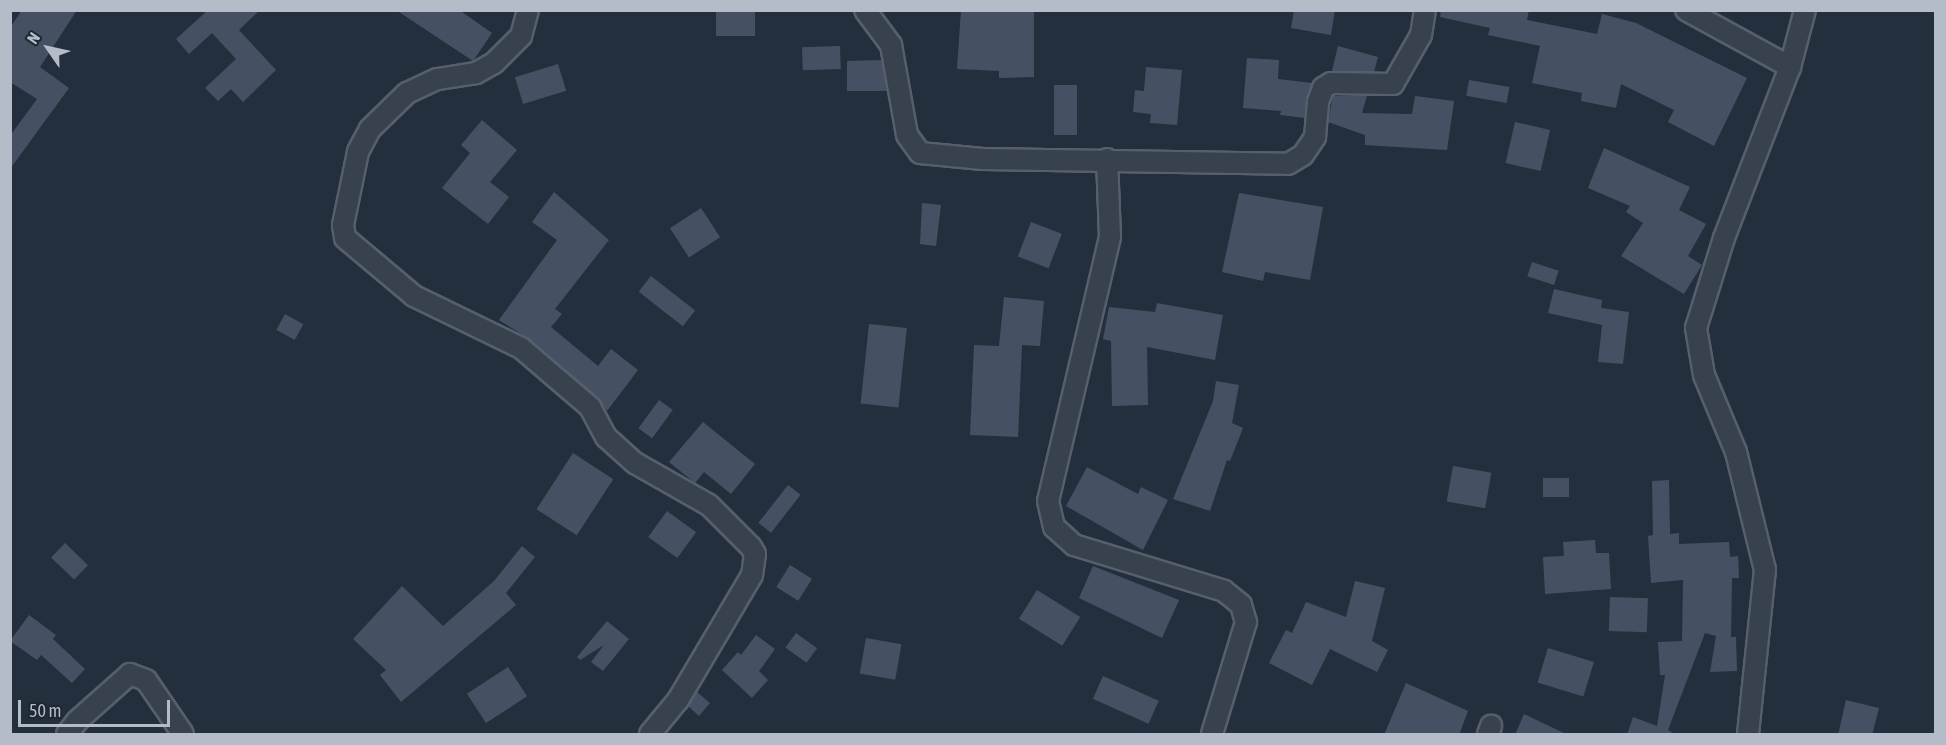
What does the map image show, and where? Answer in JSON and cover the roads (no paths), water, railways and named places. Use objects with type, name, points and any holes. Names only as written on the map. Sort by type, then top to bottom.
[{"type":"street","points":[[528,10],[522,36],[494,63],[476,73],[437,79],[407,93],[370,129],[358,152],[343,225],[345,238],[414,296],[521,348],[590,407],[606,437],[635,463],[709,505],[751,547],[755,554],[752,575],[678,700],[651,735]]},
{"type":"street","points":[[865,10],[891,45],[907,135],[920,153],[983,159],[1107,159],[1288,164],[1303,155],[1315,137],[1318,102],[1323,88],[1331,83],[1393,84],[1421,35],[1425,10]]},
{"type":"street","points":[[1686,10],[1790,67]]},
{"type":"street","points":[[1748,735],[1765,570],[1736,452],[1704,375],[1696,328],[1724,238],[1790,67],[1805,10]]},
{"type":"street","points":[[1107,159],[1110,237],[1048,501],[1054,527],[1074,546],[1224,591],[1241,605],[1246,622],[1212,735]]},
{"type":"street","points":[[67,735],[77,720],[130,674],[146,680],[183,735]]}]
